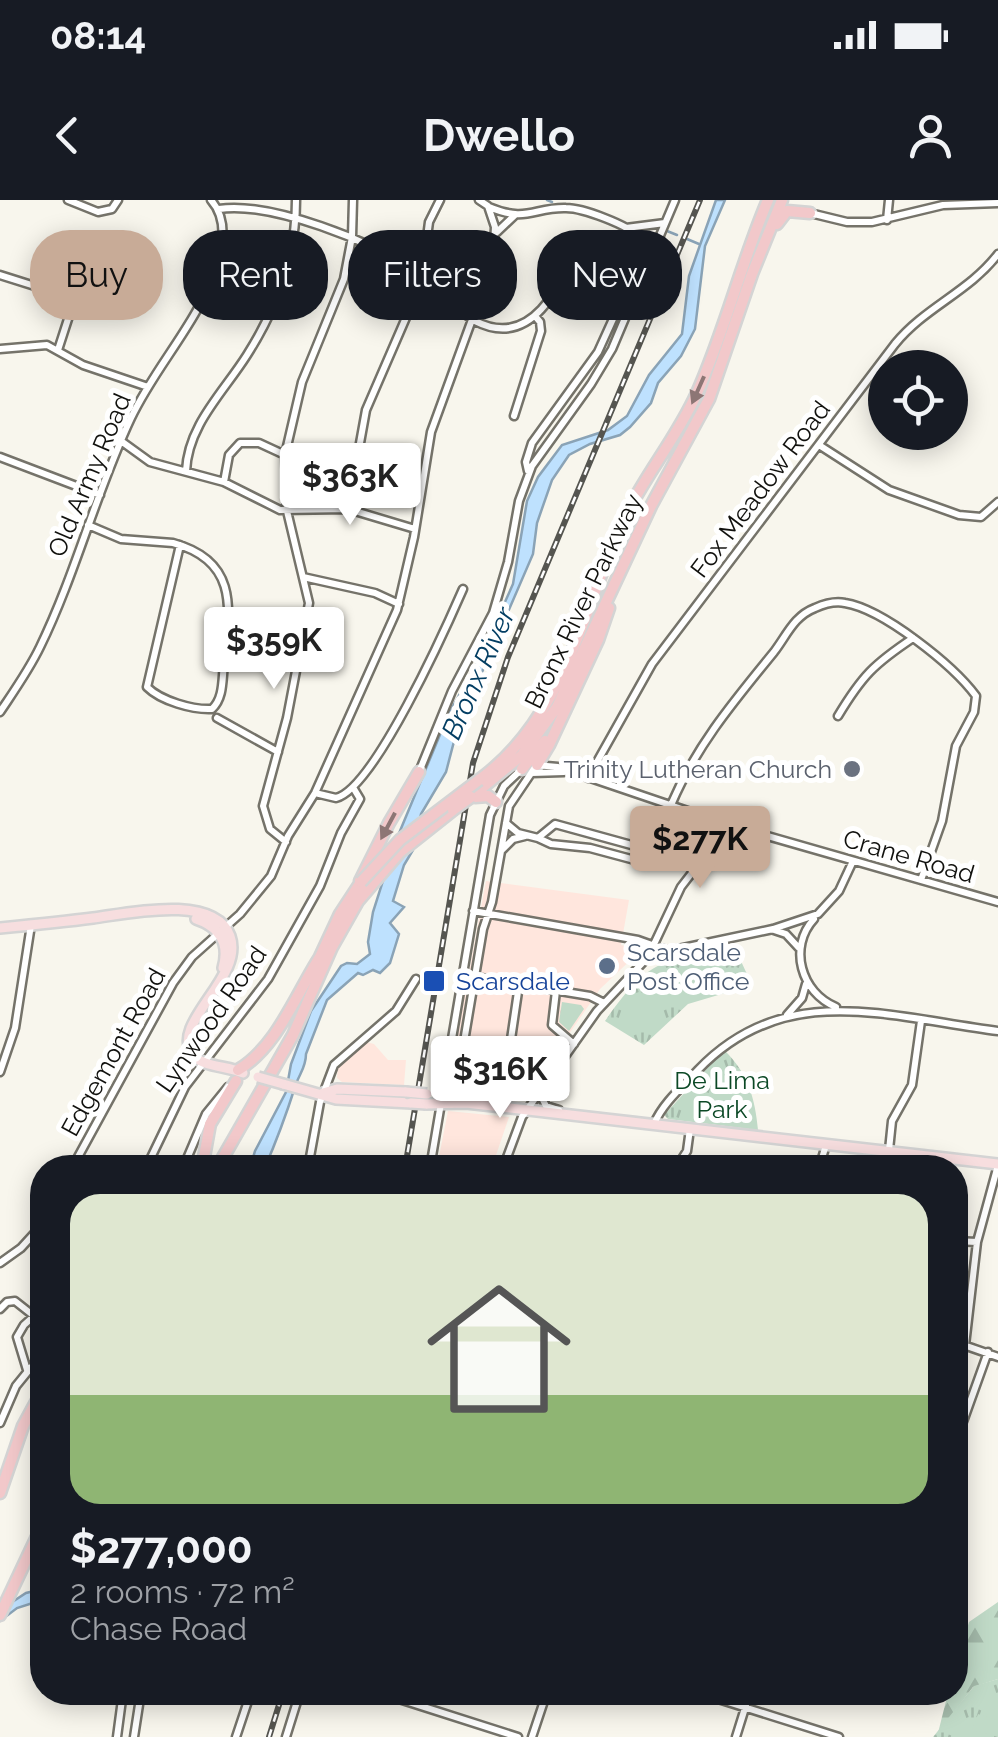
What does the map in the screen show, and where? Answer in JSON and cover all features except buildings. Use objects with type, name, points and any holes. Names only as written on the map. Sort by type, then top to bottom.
[{"type":"highway","name":"Bronx River Parkway","points":[[213,1155],[281,1045],[340,914],[400,840],[513,752],[542,715],[630,508],[696,396],[768,200]]},
{"type":"highway","name":"Bronx River Parkway","points":[[225,1155],[288,1046],[362,885],[514,764],[545,727],[653,502],[709,399],[782,200]]},
{"type":"highway","points":[[793,200],[810,212]]},
{"type":"highway","points":[[752,274],[782,215],[790,211],[810,212]]},
{"type":"highway","points":[[593,650],[597,587]]},
{"type":"highway","points":[[529,769],[560,720],[602,631],[612,593]]},
{"type":"highway","points":[[362,885],[419,772]]},
{"type":"highway","points":[[474,796],[488,796],[494,806]]},
{"type":"highway","points":[[207,1155],[212,1119],[239,1075],[286,1016],[320,957]]},
{"type":"highway","points":[[0,1494],[30,1413]]},
{"type":"highway","points":[[2,1610],[30,1551]]},
{"type":"main road","points":[[0,928],[104,917],[179,916],[202,920],[223,930],[232,946],[230,964],[196,1018],[189,1037],[192,1053],[202,1065],[239,1075],[323,1093],[336,1090],[426,1098],[928,1155]]},
{"type":"main road","points":[[968,1160],[998,1164]]},
{"type":"street","points":[[68,200],[98,212],[112,209],[118,200]]},
{"type":"street","points":[[212,200],[219,209],[296,219],[348,237]]},
{"type":"street","points":[[186,472],[194,433],[273,311],[286,274],[296,200]]},
{"type":"street","points":[[352,230],[354,200]]},
{"type":"street","points":[[428,230],[440,200]]},
{"type":"street","points":[[479,200],[515,215],[568,208],[629,230]]},
{"type":"street","points":[[663,230],[675,200]]},
{"type":"street","points":[[887,220],[889,200]]},
{"type":"street","points":[[810,212],[852,222],[887,220],[943,206],[998,203]]},
{"type":"street","name":"Edgemont Road","points":[[488,206],[495,230]]},
{"type":"street","name":"Old Army Road","points":[[0,712],[40,647],[121,442],[215,272],[222,240],[219,209]]},
{"type":"street","points":[[499,230],[515,215]]},
{"type":"street","points":[[626,228],[666,223]]},
{"type":"street","points":[[529,472],[526,464],[530,446],[598,352],[637,266],[636,246],[626,228]]},
{"type":"street","name":"Fox Meadow Road","points":[[588,778],[652,664],[908,328],[972,284],[998,254]]},
{"type":"street","points":[[286,842],[270,829],[263,809],[309,603],[288,512],[286,455],[297,396],[341,290],[348,257]]},
{"type":"street","points":[[0,274],[57,293],[67,301],[69,316],[58,350]]},
{"type":"street","points":[[474,320],[504,327],[536,316],[541,332],[514,416]]},
{"type":"street","points":[[348,510],[370,397],[403,320]]},
{"type":"street","name":"Edgemont Road","points":[[79,1155],[163,999],[192,957],[223,930],[270,876],[315,793],[399,604],[431,432],[474,320]]},
{"type":"street","points":[[419,772],[452,691],[493,613],[529,472],[608,357],[624,320]]},
{"type":"street","points":[[0,349],[36,344],[148,388]]},
{"type":"street","points":[[121,442],[150,462],[224,482],[288,512],[348,510],[415,529]]},
{"type":"street","points":[[224,482],[229,455],[240,442],[259,443],[286,455]]},
{"type":"street","points":[[818,445],[880,486],[959,515],[981,517],[998,502]]},
{"type":"street","points":[[0,457],[100,495]]},
{"type":"street","points":[[88,525],[121,539],[180,545],[207,558],[215,567],[228,599],[220,696],[212,708],[197,708],[156,695],[147,687],[180,545]]},
{"type":"street","points":[[304,577],[375,593],[399,604]]},
{"type":"street","points":[[315,793],[336,798],[354,788],[404,710],[463,589]]},
{"type":"street","points":[[671,806],[696,752],[802,614],[831,603],[850,604],[876,614],[913,638],[976,696],[974,712],[956,746],[942,821],[922,880]]},
{"type":"street","points":[[838,716],[859,680],[913,638]]},
{"type":"street","points":[[218,718],[278,752]]},
{"type":"street","name":"Crane Road","points":[[529,769],[558,766],[730,825],[998,902]]},
{"type":"street","points":[[433,1155],[448,1048],[494,806],[507,783],[529,769]]},
{"type":"street","points":[[443,1101],[456,1089],[507,816],[529,769]]},
{"type":"street","name":"Lynwood Road","points":[[152,1155],[175,1104],[261,990],[316,896],[360,799],[354,788]]},
{"type":"street","points":[[494,806],[526,836]]},
{"type":"street","points":[[501,851],[511,840],[526,836],[631,858],[639,851],[635,846],[561,824],[554,824],[538,838]]},
{"type":"street","points":[[507,1155],[527,1110],[604,1003],[653,947],[686,880],[730,825]]},
{"type":"street","points":[[799,949],[805,930],[840,891],[854,861]]},
{"type":"street","points":[[474,911],[640,940],[653,947],[674,950],[773,929],[818,914]]},
{"type":"street","points":[[0,1072],[14,1028],[31,924]]},
{"type":"street","points":[[773,929],[786,934],[799,949],[806,982],[802,998],[786,1016]]},
{"type":"street","points":[[464,968],[519,985],[590,996],[604,1003]]},
{"type":"street","points":[[462,984],[475,974]]},
{"type":"street","points":[[311,1155],[323,1093],[336,1061],[399,1008],[416,979]]},
{"type":"street","points":[[806,982],[828,1004],[845,1011]]},
{"type":"street","points":[[519,985],[510,1046],[517,1057],[550,1078]]},
{"type":"street","points":[[556,991],[552,1025],[574,1044]]},
{"type":"street","points":[[654,1124],[661,1109],[713,1054],[756,1026],[786,1016],[805,1011],[845,1011],[998,1031]]},
{"type":"street","points":[[889,1150],[892,1121],[912,1085],[921,1021]]},
{"type":"street","points":[[448,1048],[462,1054]]},
{"type":"street","points":[[189,1155],[211,1106],[239,1075]]},
{"type":"street","points":[[540,1093],[546,1106],[570,1114]]},
{"type":"street","points":[[684,1155],[690,1128]]},
{"type":"street","points":[[824,1155],[827,1143]]},
{"type":"street","points":[[968,1318],[977,1242],[998,1164]]},
{"type":"street","points":[[0,1263],[30,1242]]},
{"type":"street","points":[[968,1242],[977,1242]]},
{"type":"street","points":[[0,1309],[15,1301],[30,1313]]},
{"type":"street","points":[[27,1371],[18,1334],[30,1320]]},
{"type":"street","points":[[968,1345],[998,1356]]},
{"type":"street","points":[[20,1351],[30,1353]]},
{"type":"street","points":[[968,1408],[988,1352]]},
{"type":"street","points":[[0,1424],[3,1407],[30,1368]]},
{"type":"street","points":[[118,1737],[122,1705]]},
{"type":"street","points":[[134,1737],[139,1705]]},
{"type":"street","points":[[236,1737],[246,1705]]},
{"type":"street","points":[[286,1737],[296,1705]]},
{"type":"street","points":[[418,1705],[518,1737]]},
{"type":"street","points":[[532,1737],[542,1705]]},
{"type":"street","points":[[736,1705],[838,1737]]},
{"type":"street","points":[[736,1737],[746,1705]]},
{"type":"shaded area","points":[[486,881],[629,900],[621,945],[637,949],[637,954],[600,989],[524,1099],[470,1092],[448,1084]]},
{"type":"shaded area","points":[[366,1042],[374,1044],[388,1060],[406,1060],[404,1085],[342,1082],[337,1078],[338,1065]]},
{"type":"shaded area","points":[[448,1111],[509,1117],[496,1155],[439,1155]]},
{"type":"green space","points":[[734,946],[752,985],[688,1004],[644,1045],[605,1021],[634,984],[659,965]]},
{"type":"green space","points":[[562,1002],[584,1009],[569,1031],[559,1022]]},
{"type":"green space","name":"De Lima Park","points":[[724,1050],[749,1087],[758,1130],[668,1119],[664,1115]]},
{"type":"green space","points":[[998,1602],[998,1679],[973,1687],[968,1694],[968,1625]]},
{"type":"green space","points":[[998,1679],[998,1737],[933,1737],[959,1705],[968,1705],[968,1693],[974,1686]]},
{"type":"green space","points":[[945,1705],[959,1705],[938,1733]]},
{"type":"green space","points":[[978,1714],[998,1721],[998,1737],[972,1730]]},
{"type":"water","name":"Bronx River","points":[[716,200],[725,200],[705,246],[695,329],[681,356],[658,383],[651,403],[630,427],[620,435],[569,455],[552,480],[537,523],[533,554],[457,730],[446,772],[421,814],[413,850],[393,901],[404,907],[390,923],[399,934],[390,963],[380,973],[358,973],[327,1000],[270,1155],[254,1155],[286,1092],[291,1064],[311,1011],[341,966],[357,964],[370,954],[373,912],[395,843],[449,713],[479,660],[513,584],[527,501],[538,477],[562,445],[608,430],[627,416],[649,375],[682,334],[689,276]]},
{"type":"water","points":[[30,1592],[30,1604],[0,1621],[0,1610]]},
{"type":"waterway","points":[[547,200],[552,202]]},
{"type":"waterway","points":[[687,239],[699,244]]},
{"type":"railway","points":[[407,1155],[473,763],[508,657],[700,200]]},
{"type":"railway","points":[[269,1737],[279,1705]]},
{"type":"place","name":"Trinity Lutheran Church","points":[[852,769]]},
{"type":"place","name":"Scarsdale Post Office","points":[[607,966]]},
{"type":"place","name":"Scarsdale","points":[[434,981]]}]
